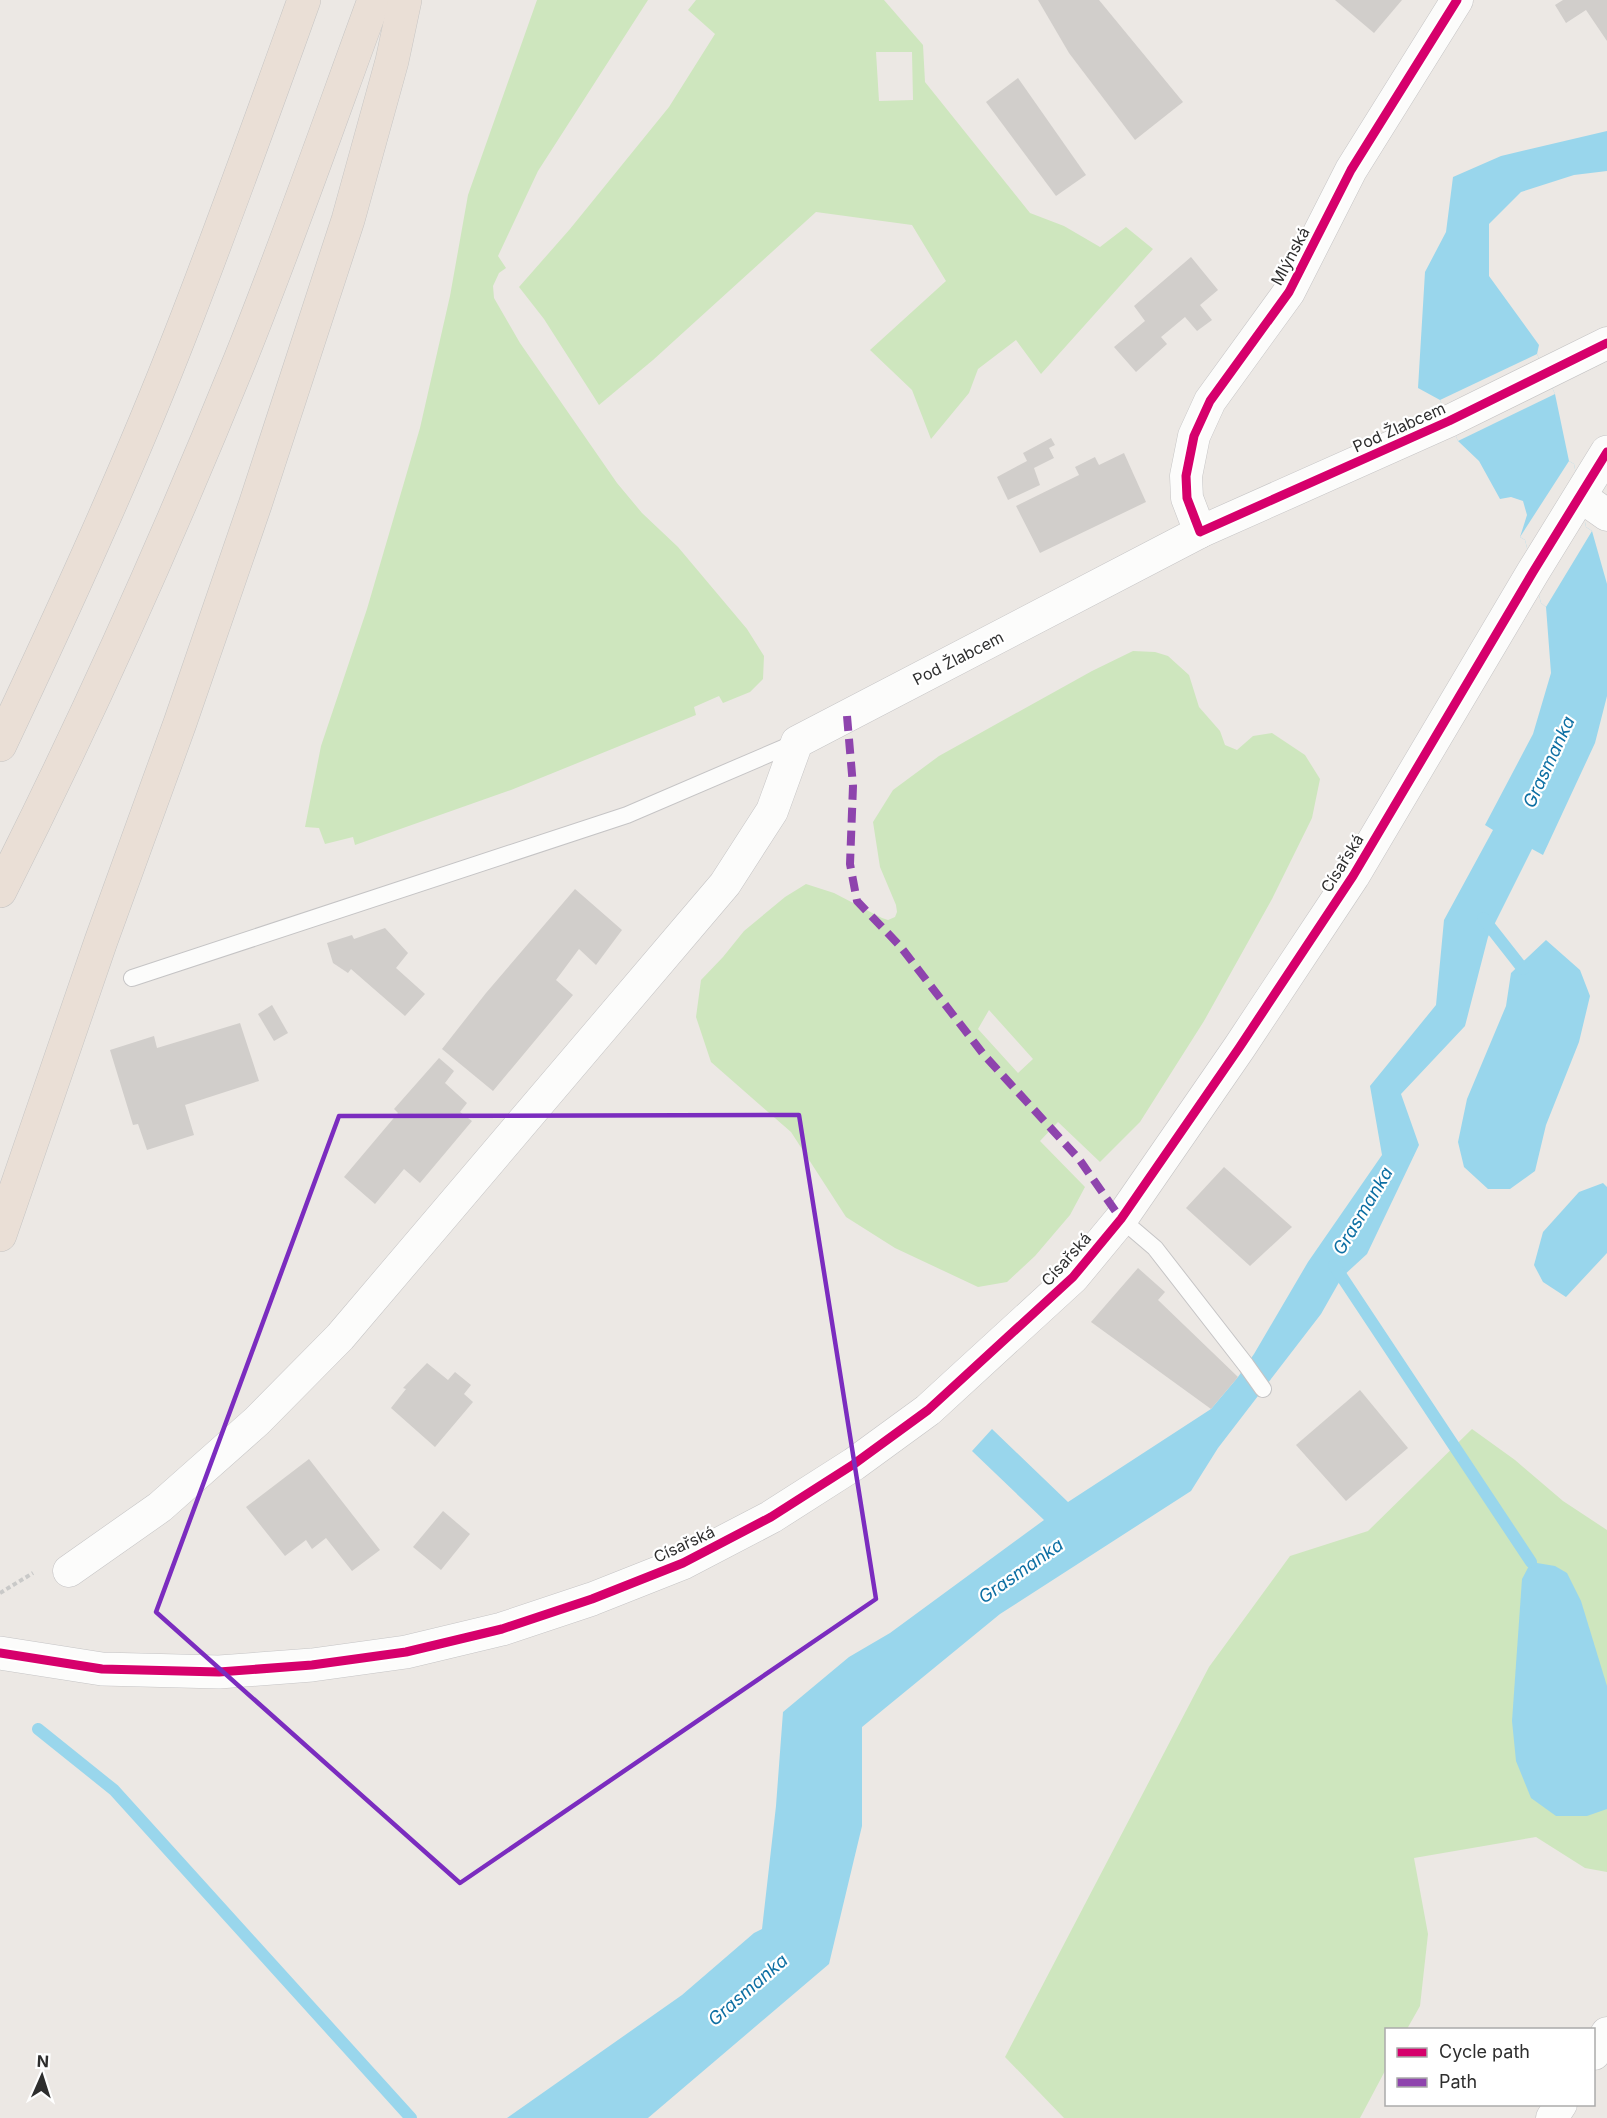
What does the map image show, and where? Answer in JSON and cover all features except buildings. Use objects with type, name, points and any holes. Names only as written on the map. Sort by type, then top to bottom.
[{"type":"highway","points":[[0,745],[112,499],[181,334],[304,0]]},
{"type":"highway","points":[[0,891],[111,662],[181,504],[302,200],[374,0]]},
{"type":"highway","points":[[0,1235],[93,963],[180,723],[255,505],[348,220],[392,61],[405,0]]},
{"type":"street","name":"Mlýnská","points":[[1200,532],[1187,498],[1186,476],[1194,436],[1210,400],[1289,292],[1351,170],[1457,0]]},
{"type":"street","name":"Pod Žlabcem","points":[[797,742],[1200,532],[1449,421],[1607,343]]},
{"type":"street","name":"Císařská","points":[[0,1653],[102,1669],[219,1672],[312,1665],[406,1652],[502,1629],[592,1599],[683,1563],[771,1517],[854,1464],[939,1401],[1073,1277],[1121,1219],[1239,1048],[1353,876],[1533,572],[1607,452]]},
{"type":"street","points":[[1580,496],[1607,515]]},
{"type":"street","points":[[69,1571],[160,1507],[257,1421],[340,1337],[725,884],[772,811],[797,742]]},
{"type":"street","points":[[1595,2051],[1607,2033]]},
{"type":"lane","points":[[132,978],[627,815],[797,742]]},
{"type":"lane","points":[[1121,1219],[1155,1248],[1263,1389]]},
{"type":"highlighted area","points":[[799,1115],[876,1599],[460,1883],[156,1612],[339,1116]]},
{"type":"green space","points":[[537,0],[648,0],[538,171],[498,256],[506,268],[499,273],[493,286],[494,298],[520,343],[617,483],[642,513],[678,547],[747,629],[764,656],[763,679],[750,692],[723,703],[719,696],[694,707],[696,715],[511,790],[355,845],[353,837],[325,844],[319,828],[305,827],[321,746],[367,609],[420,428],[450,296],[468,195]]},
{"type":"green space","points":[[696,0],[884,0],[923,45],[925,82],[1030,213],[1064,226],[1100,247],[1126,227],[1153,249],[1041,374],[1016,340],[978,369],[969,393],[931,439],[912,390],[870,350],[946,281],[912,225],[816,212],[653,360],[599,405],[544,319],[519,287],[570,229],[669,107],[715,34],[688,10]],"holes":[[[876,52],[912,52],[913,100],[879,101]]]},
{"type":"green space","points":[[1133,651],[1155,652],[1168,656],[1189,675],[1199,707],[1220,731],[1225,745],[1237,750],[1253,736],[1272,733],[1305,755],[1320,779],[1312,818],[1272,899],[1204,1021],[1140,1122],[1100,1162],[1058,1122],[1040,1141],[1085,1187],[1070,1215],[1035,1256],[1007,1282],[978,1287],[895,1248],[846,1217],[791,1132],[711,1062],[696,1017],[701,980],[744,931],[785,897],[806,884],[834,893],[882,918],[888,920],[895,917],[896,905],[880,867],[873,822],[893,790],[939,756],[1092,671]],"holes":[[[989,1010],[1033,1059],[1018,1073],[978,1029]]]},
{"type":"green space","points":[[1472,1429],[1515,1460],[1563,1501],[1607,1530],[1607,1872],[1585,1868],[1536,1837],[1414,1858],[1428,1934],[1420,2006],[1408,2028],[1385,2028],[1385,2071],[1360,2118],[1064,2118],[1005,2057],[1209,1667],[1290,1556],[1368,1531]]},
{"type":"water","name":"Grasmanka","points":[[1607,131],[1607,171],[1574,175],[1521,192],[1489,224],[1489,276],[1539,345],[1537,354],[1555,394],[1569,461],[1574,464],[1586,527],[1592,531],[1607,584],[1607,696],[1595,743],[1543,855],[1532,849],[1488,937],[1465,1026],[1401,1094],[1419,1145],[1367,1254],[1342,1277],[1321,1314],[1218,1448],[1191,1491],[1000,1614],[862,1727],[862,1826],[829,1964],[648,2118],[507,2118],[682,1995],[754,1933],[762,1929],[776,1806],[783,1712],[849,1657],[890,1633],[1044,1520],[972,1451],[992,1429],[1068,1502],[1211,1409],[1254,1354],[1308,1262],[1382,1155],[1370,1086],[1436,1005],[1444,920],[1493,830],[1485,825],[1533,734],[1551,673],[1546,607],[1541,603],[1525,540],[1520,537],[1527,515],[1523,501],[1511,497],[1500,499],[1479,461],[1458,441],[1440,400],[1418,388],[1425,272],[1446,232],[1453,177],[1501,156]]},
{"type":"water","points":[[1546,940],[1580,970],[1590,996],[1579,1042],[1546,1125],[1535,1171],[1510,1189],[1488,1189],[1464,1167],[1458,1142],[1467,1099],[1506,1006],[1511,973]]},
{"type":"water","points":[[1603,1183],[1607,1187],[1607,1253],[1566,1297],[1543,1282],[1534,1265],[1543,1232],[1579,1192]]},
{"type":"water","points":[[1531,1562],[1555,1566],[1567,1573],[1581,1601],[1607,1686],[1607,1809],[1587,1816],[1556,1816],[1531,1798],[1516,1761],[1512,1721],[1522,1579]]},
{"type":"pier","points":[[1537,354],[1555,394],[1458,441],[1440,400]]},
{"type":"pier","points":[[1569,461],[1574,464],[1586,527],[1592,531],[1546,607],[1541,603],[1525,540],[1520,537]]},
{"type":"waterway","points":[[1483,918],[1523,969]]},
{"type":"waterway","points":[[1334,1265],[1531,1562]]},
{"type":"waterway","points":[[38,1729],[114,1790],[411,2118]]},
{"type":"marked path","points":[[847,716],[853,786],[850,864],[857,901],[900,946],[984,1055],[1079,1159],[1121,1219]]},
{"type":"cycle path","points":[[1457,0],[1351,170],[1289,292],[1210,401],[1194,436],[1186,476],[1187,498],[1200,532],[1449,421],[1607,343]]},
{"type":"cycle path","points":[[0,1653],[102,1669],[219,1672],[312,1665],[406,1652],[502,1629],[592,1599],[683,1563],[771,1517],[854,1464],[928,1410],[1073,1277],[1121,1219],[1239,1048],[1353,876],[1533,572],[1607,452]]}]
